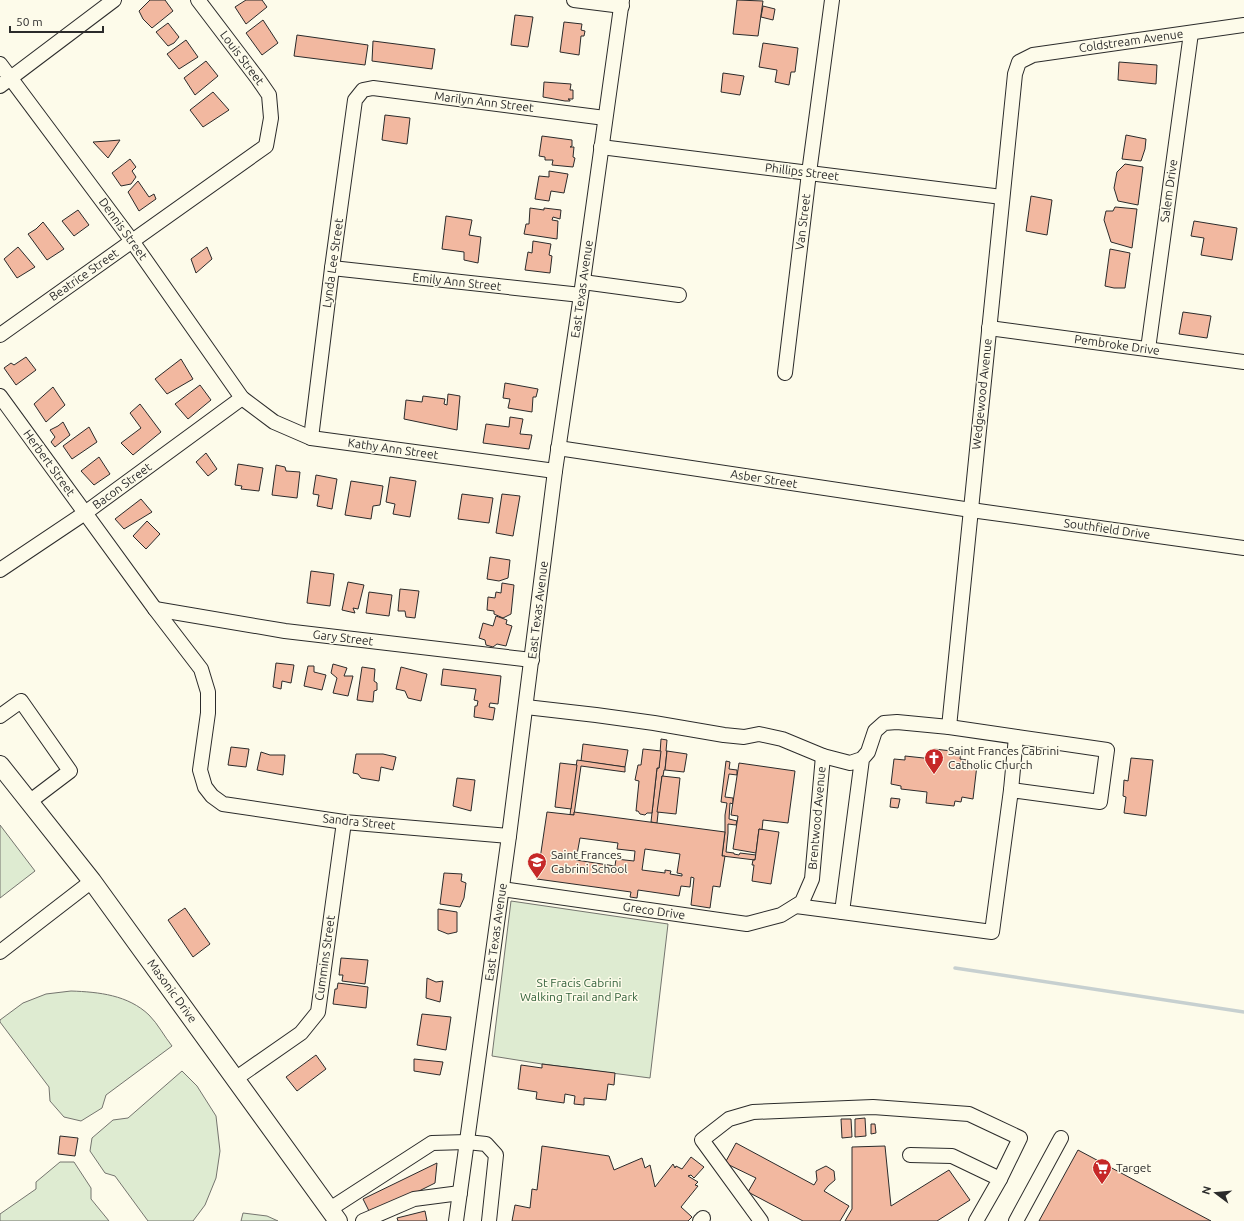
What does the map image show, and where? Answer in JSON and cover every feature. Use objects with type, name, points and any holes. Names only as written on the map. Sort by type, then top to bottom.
[{"type":"main road","name":"Masonic Drive","points":[[0,765],[92,881],[334,1215]]},
{"type":"street","points":[[5,82],[114,0]]},
{"type":"street","name":"Louis Street","points":[[198,0],[258,79],[269,96],[271,118],[266,146]]},
{"type":"street","points":[[574,0],[622,3]]},
{"type":"street","name":"Van Street","points":[[785,372],[832,0]]},
{"type":"street","name":"East Texas Avenue","points":[[456,1221],[509,836],[558,448],[622,3]]},
{"type":"street","name":"Coldstream Avenue","points":[[1019,62],[1033,55],[1244,25]]},
{"type":"street","name":"Salem Drive","points":[[1148,349],[1191,33]]},
{"type":"street","name":"Wedgewood Avenue","points":[[949,727],[1015,74],[1019,62]]},
{"type":"street","name":"Dennis Street","points":[[0,64],[5,82],[132,241],[242,398]]},
{"type":"street","name":"Marilyn Ann Street","points":[[363,90],[373,88],[605,118]]},
{"type":"street","name":"Lynda Lee Street","points":[[311,438],[355,100],[363,90]]},
{"type":"street","name":"Beatrice Street","points":[[0,335],[266,146]]},
{"type":"street","name":"Phillips Street","points":[[601,147],[1002,198]]},
{"type":"street","name":"Emily Ann Street","points":[[332,268],[582,288]]},
{"type":"street","points":[[582,288],[679,295]]},
{"type":"street","name":"Pembroke Drive","points":[[989,328],[1244,362]]},
{"type":"street","name":"Kathy Ann Street","points":[[242,398],[274,422],[311,438],[555,471]]},
{"type":"street","name":"Bacon Street","points":[[0,570],[85,513],[242,398]]},
{"type":"street","name":"Herbert Street","points":[[2,404],[201,669],[208,692],[208,713],[200,770],[205,787],[212,796]]},
{"type":"street","name":"Asber Street","points":[[558,448],[971,510]]},
{"type":"street","name":"Southfield Drive","points":[[971,510],[1244,548]]},
{"type":"street","name":"Gary Street","points":[[155,608],[285,631],[532,660]]},
{"type":"street","points":[[0,716],[21,701],[70,771],[29,802]]},
{"type":"street","points":[[526,707],[654,723],[724,735],[744,737],[759,734],[782,739],[823,756],[850,764],[862,759],[868,752],[875,731],[884,723],[897,722],[949,727],[1107,750],[1100,802],[1011,790]]},
{"type":"street","points":[[799,904],[842,912],[992,932],[1011,790],[1016,737]]},
{"type":"street","name":"Brentwood Avenue","points":[[799,904],[812,879],[823,756]]},
{"type":"street","points":[[842,912],[862,759]]},
{"type":"street","name":"Sandra Street","points":[[212,796],[223,804],[344,822],[509,836]]},
{"type":"street","name":"Cummins Street","points":[[235,1079],[301,1033],[318,1012],[344,822]]},
{"type":"street","points":[[0,952],[92,881]]},
{"type":"street","name":"Greco Drive","points":[[502,889],[747,924],[781,916],[799,904]]},
{"type":"street","points":[[761,1221],[702,1140],[729,1119],[754,1112],[873,1107],[969,1114],[1020,1138],[1000,1179],[976,1221]]},
{"type":"street","points":[[1016,1221],[1061,1138]]},
{"type":"street","points":[[334,1215],[432,1143],[467,1142],[486,1144],[496,1155],[489,1221]]},
{"type":"street","points":[[910,1155],[952,1156],[1000,1179]]},
{"type":"street","points":[[363,1221],[414,1199],[460,1193]]},
{"type":"green space","points":[[0,825],[35,871],[0,898]]},
{"type":"green space","name":"St Fracis Cabrini Walking Trail and Park","points":[[511,901],[668,924],[650,1078],[492,1056]]},
{"type":"green space","points":[[71,991],[92,992],[113,996],[132,1003],[149,1015],[172,1046],[106,1095],[102,1108],[81,1121],[64,1117],[50,1101],[49,1087],[0,1022],[0,1020],[23,1003],[46,994]]},
{"type":"green space","points":[[182,1071],[197,1086],[216,1116],[220,1151],[216,1178],[205,1205],[193,1221],[148,1221],[115,1176],[105,1173],[90,1151],[92,1138],[113,1120],[128,1118]]},
{"type":"green space","points":[[60,1162],[74,1162],[91,1188],[91,1199],[109,1221],[0,1221],[0,1214],[36,1189],[36,1182]]},
{"type":"green space","points":[[243,1213],[267,1216],[278,1221],[241,1221]]},
{"type":"building","points":[[150,0],[165,0],[173,11],[152,28],[143,19],[139,11]]},
{"type":"building","points":[[246,0],[262,0],[267,7],[246,24],[235,7]]},
{"type":"building","points":[[737,0],[763,1],[758,36],[733,34]]},
{"type":"building","points":[[763,6],[775,9],[773,20],[761,17]]},
{"type":"building","points":[[515,15],[533,17],[528,47],[511,45]]},
{"type":"building","points":[[263,20],[278,43],[262,55],[246,33]]},
{"type":"building","points":[[564,22],[582,24],[581,30],[585,31],[584,36],[581,36],[579,55],[560,52]]},
{"type":"building","points":[[168,23],[179,37],[174,43],[168,46],[156,32]]},
{"type":"building","points":[[297,35],[368,45],[365,65],[294,56]]},
{"type":"building","points":[[186,40],[198,57],[179,69],[167,54]]},
{"type":"building","points":[[373,41],[435,49],[432,69],[372,61]]},
{"type":"building","points":[[763,43],[798,48],[795,72],[791,72],[789,85],[775,82],[777,70],[759,67]]},
{"type":"building","points":[[206,61],[218,76],[195,95],[184,78]]},
{"type":"building","points":[[1119,62],[1157,65],[1156,84],[1118,80]]},
{"type":"building","points":[[723,73],[744,76],[740,95],[721,92]]},
{"type":"building","points":[[544,82],[571,84],[570,90],[573,90],[573,99],[568,99],[570,101],[565,101],[543,97]]},
{"type":"building","points":[[213,92],[229,110],[203,127],[190,110]]},
{"type":"building","points":[[385,115],[410,118],[407,144],[382,140]]},
{"type":"building","points":[[1126,135],[1146,139],[1145,149],[1141,161],[1122,159]]},
{"type":"building","points":[[542,136],[572,140],[572,146],[570,147],[574,147],[573,157],[575,158],[573,167],[552,165],[553,160],[545,160],[545,157],[539,156]]},
{"type":"building","points":[[120,140],[108,158],[93,142],[108,141]]},
{"type":"building","points":[[130,159],[136,167],[132,171],[136,177],[131,184],[121,186],[112,173]]},
{"type":"building","points":[[1125,164],[1143,167],[1138,205],[1118,201],[1114,188],[1117,172]]},
{"type":"building","points":[[549,171],[568,174],[564,193],[551,191],[549,201],[535,199],[539,176],[549,177]]},
{"type":"building","points":[[138,181],[149,197],[154,194],[156,199],[139,211],[128,192]]},
{"type":"building","points":[[1031,196],[1052,200],[1047,235],[1026,231]]},
{"type":"building","points":[[1115,207],[1137,209],[1132,248],[1111,242],[1104,220],[1106,211],[1113,211]]},
{"type":"building","points":[[530,208],[561,210],[560,219],[553,217],[552,220],[558,221],[557,239],[524,234],[526,224],[529,224]]},
{"type":"building","points":[[78,210],[89,225],[74,236],[62,221]]},
{"type":"building","points":[[446,216],[472,220],[469,235],[481,237],[478,263],[464,260],[464,252],[442,249]]},
{"type":"building","points":[[1194,221],[1237,228],[1232,260],[1201,255],[1204,238],[1191,236]]},
{"type":"building","points":[[43,222],[64,249],[47,260],[28,234]]},
{"type":"building","points":[[533,241],[551,244],[549,255],[552,256],[550,273],[525,270],[528,252],[532,253]]},
{"type":"building","points":[[18,247],[35,267],[17,278],[4,259]]},
{"type":"building","points":[[207,247],[212,259],[196,273],[191,259]]},
{"type":"building","points":[[1110,249],[1130,253],[1125,288],[1105,286]]},
{"type":"building","points":[[1183,312],[1211,316],[1207,338],[1179,334]]},
{"type":"building","points":[[26,357],[36,370],[16,385],[4,368],[11,363],[14,365]]},
{"type":"building","points":[[181,359],[193,379],[167,394],[155,379]]},
{"type":"building","points":[[505,383],[538,389],[536,397],[533,397],[532,412],[508,408],[510,399],[503,398]]},
{"type":"building","points":[[200,385],[211,400],[188,419],[175,404]]},
{"type":"building","points":[[53,387],[65,405],[46,422],[34,404]]},
{"type":"building","points":[[448,394],[460,396],[457,430],[404,419],[406,400],[422,402],[423,396],[445,399],[444,404],[447,405]]},
{"type":"building","points":[[140,404],[161,432],[133,455],[121,443],[141,428],[130,413]]},
{"type":"building","points":[[510,417],[523,419],[520,434],[532,435],[529,449],[483,443],[486,424],[509,427]]},
{"type":"building","points":[[63,422],[70,435],[55,447],[51,442],[55,437],[50,430]]},
{"type":"building","points":[[89,427],[97,442],[72,459],[63,446]]},
{"type":"building","points":[[206,453],[217,469],[208,476],[196,462]]},
{"type":"building","points":[[99,457],[110,474],[94,485],[81,471]]},
{"type":"building","points":[[238,464],[263,468],[259,491],[241,489],[242,486],[235,485]]},
{"type":"building","points":[[276,465],[285,467],[286,471],[300,472],[297,498],[272,495]]},
{"type":"building","points":[[316,475],[337,479],[332,509],[317,506],[319,495],[313,494]]},
{"type":"building","points":[[390,477],[416,481],[410,517],[393,514],[395,504],[386,502]]},
{"type":"building","points":[[351,481],[383,486],[380,505],[373,506],[371,519],[345,515]]},
{"type":"building","points":[[462,494],[493,498],[489,523],[458,519]]},
{"type":"building","points":[[502,494],[520,496],[513,536],[496,533]]},
{"type":"building","points":[[141,499],[152,512],[124,529],[115,519]]},
{"type":"building","points":[[147,521],[160,534],[146,549],[133,536]]},
{"type":"building","points":[[490,557],[510,560],[508,578],[499,581],[487,579]]},
{"type":"building","points":[[311,571],[334,574],[330,606],[307,603]]},
{"type":"building","points":[[348,582],[364,585],[358,609],[353,608],[355,613],[342,610]]},
{"type":"building","points":[[502,583],[514,585],[511,614],[503,618],[494,614],[494,611],[487,610],[488,597],[495,598],[496,592],[501,593]]},
{"type":"building","points":[[400,589],[419,591],[415,618],[406,617],[405,611],[398,611]]},
{"type":"building","points":[[369,592],[392,595],[389,616],[366,613]]},
{"type":"building","points":[[496,616],[507,620],[506,624],[512,626],[506,646],[497,644],[493,647],[486,645],[485,640],[479,638],[483,623],[493,626]]},
{"type":"building","points":[[276,663],[294,665],[291,683],[282,681],[281,689],[273,687]]},
{"type":"building","points":[[333,664],[347,668],[344,676],[353,676],[348,696],[333,693],[337,678],[331,673]]},
{"type":"building","points":[[308,666],[314,666],[314,672],[326,675],[322,690],[304,686]]},
{"type":"building","points":[[362,667],[375,669],[374,681],[377,683],[377,690],[374,691],[373,702],[357,700]]},
{"type":"building","points":[[401,667],[427,674],[421,701],[408,698],[405,691],[396,689]]},
{"type":"building","points":[[443,669],[501,676],[498,704],[490,703],[489,707],[495,708],[493,720],[474,717],[475,706],[477,706],[478,701],[474,700],[476,689],[441,685]]},
{"type":"building","points":[[661,739],[667,740],[667,751],[665,770],[662,776],[657,823],[651,822],[657,768],[659,768]]},
{"type":"building","points":[[583,744],[628,750],[625,767],[581,761]]},
{"type":"building","points":[[231,747],[249,749],[246,767],[228,765]]},
{"type":"building","points":[[643,749],[661,751],[659,768],[657,768],[652,813],[647,813],[645,815],[636,811],[639,781],[635,780],[638,765],[641,765]]},
{"type":"building","name":"Saint Frances Cabrini Catholic Church","points":[[934,749],[961,752],[960,759],[967,760],[967,764],[977,765],[973,799],[962,797],[961,802],[955,801],[954,806],[926,803],[927,792],[901,789],[901,786],[891,784],[894,759],[905,760],[905,756],[933,759]]},
{"type":"building","points":[[667,751],[687,754],[684,772],[665,770]]},
{"type":"building","points":[[261,752],[270,755],[285,755],[283,775],[257,770]]},
{"type":"building","points":[[356,754],[383,754],[396,757],[393,770],[381,767],[379,781],[361,778],[358,774],[353,773]]},
{"type":"building","points":[[1131,758],[1153,760],[1146,816],[1124,813],[1126,797],[1123,796],[1124,780],[1128,781]]},
{"type":"building","points":[[577,760],[625,767],[625,772],[581,766],[574,815],[570,815]]},
{"type":"building","points":[[726,761],[730,762],[729,769],[737,770],[737,775],[729,774],[725,797],[733,798],[733,804],[730,803],[729,819],[737,821],[736,825],[728,824],[726,852],[739,855],[740,853],[756,855],[755,860],[722,856],[727,803],[721,802]]},
{"type":"building","points":[[560,763],[577,765],[571,809],[555,807]]},
{"type":"building","points":[[739,763],[795,771],[788,823],[763,820],[762,830],[759,829],[756,853],[733,849],[738,816],[731,815]]},
{"type":"building","points":[[662,776],[680,778],[676,814],[657,812]]},
{"type":"building","points":[[457,778],[475,780],[471,811],[453,806]]},
{"type":"building","points":[[891,798],[900,799],[898,808],[890,807]]},
{"type":"building","points":[[547,812],[574,815],[574,812],[725,832],[722,856],[725,856],[720,887],[713,886],[710,908],[691,905],[694,878],[691,877],[690,887],[681,886],[679,896],[638,890],[637,898],[630,897],[631,892],[537,879]],"holes":[[[580,838],[618,843],[617,849],[635,851],[634,861],[616,859],[615,866],[576,860]],[[645,849],[680,854],[677,873],[682,874],[682,876],[670,874],[671,871],[665,870],[665,873],[642,870]]]},
{"type":"building","points":[[759,829],[779,832],[771,884],[752,881],[754,865],[752,865],[753,860],[755,860]]},
{"type":"building","points":[[444,873],[462,874],[461,881],[466,883],[464,898],[460,907],[440,904]]},
{"type":"building","points":[[185,908],[210,944],[193,957],[168,920]]},
{"type":"building","points":[[438,909],[457,912],[457,932],[448,934],[438,930]]},
{"type":"building","points":[[341,958],[368,960],[365,984],[342,981],[343,975],[339,975]]},
{"type":"building","points":[[427,978],[436,982],[443,981],[440,1002],[426,998]]},
{"type":"building","points":[[338,983],[368,987],[366,1008],[333,1004],[335,989],[337,989]]},
{"type":"building","points":[[422,1014],[451,1017],[446,1050],[417,1045]]},
{"type":"building","points":[[316,1055],[326,1069],[297,1091],[286,1077]]},
{"type":"building","points":[[414,1059],[443,1062],[440,1075],[414,1071]]},
{"type":"building","points":[[542,1064],[615,1073],[614,1085],[608,1084],[606,1100],[584,1098],[584,1105],[574,1104],[575,1096],[565,1094],[564,1103],[536,1099],[537,1092],[518,1089],[521,1065],[542,1068]]},
{"type":"building","points":[[865,1118],[866,1136],[855,1137],[855,1119]]},
{"type":"building","points":[[841,1119],[851,1119],[852,1137],[842,1138]]},
{"type":"building","points":[[871,1124],[875,1124],[876,1133],[871,1134]]},
{"type":"building","points":[[60,1136],[78,1138],[75,1156],[58,1154]]},
{"type":"building","points":[[736,1143],[814,1185],[817,1180],[816,1171],[826,1166],[834,1171],[835,1180],[824,1191],[849,1206],[840,1221],[803,1221],[748,1192],[756,1178],[725,1163]]},
{"type":"building","points":[[542,1146],[609,1156],[614,1170],[642,1158],[645,1168],[650,1165],[655,1187],[673,1164],[675,1168],[676,1166],[682,1169],[691,1157],[704,1167],[694,1178],[691,1175],[688,1176],[698,1182],[695,1185],[698,1186],[681,1207],[692,1217],[688,1221],[512,1221],[515,1205],[530,1208],[532,1189],[537,1190]]},
{"type":"building","points":[[885,1146],[891,1206],[949,1170],[970,1200],[937,1221],[845,1221],[852,1209],[852,1147]]},
{"type":"building","name":"Target","points":[[1078,1150],[1211,1221],[1039,1221]]},
{"type":"building","points":[[437,1163],[435,1183],[371,1215],[363,1199]]},
{"type":"building","points":[[425,1211],[427,1221],[398,1221],[397,1218]]},
{"type":"waterway","points":[[955,968],[1244,1012]]},
{"type":"place","name":"Saint Frances Cabrini Catholic Church","points":[[934,775]]},
{"type":"place","name":"Saint Frances Cabrini School","points":[[537,879]]},
{"type":"place","name":"Target","points":[[1102,1185]]}]
